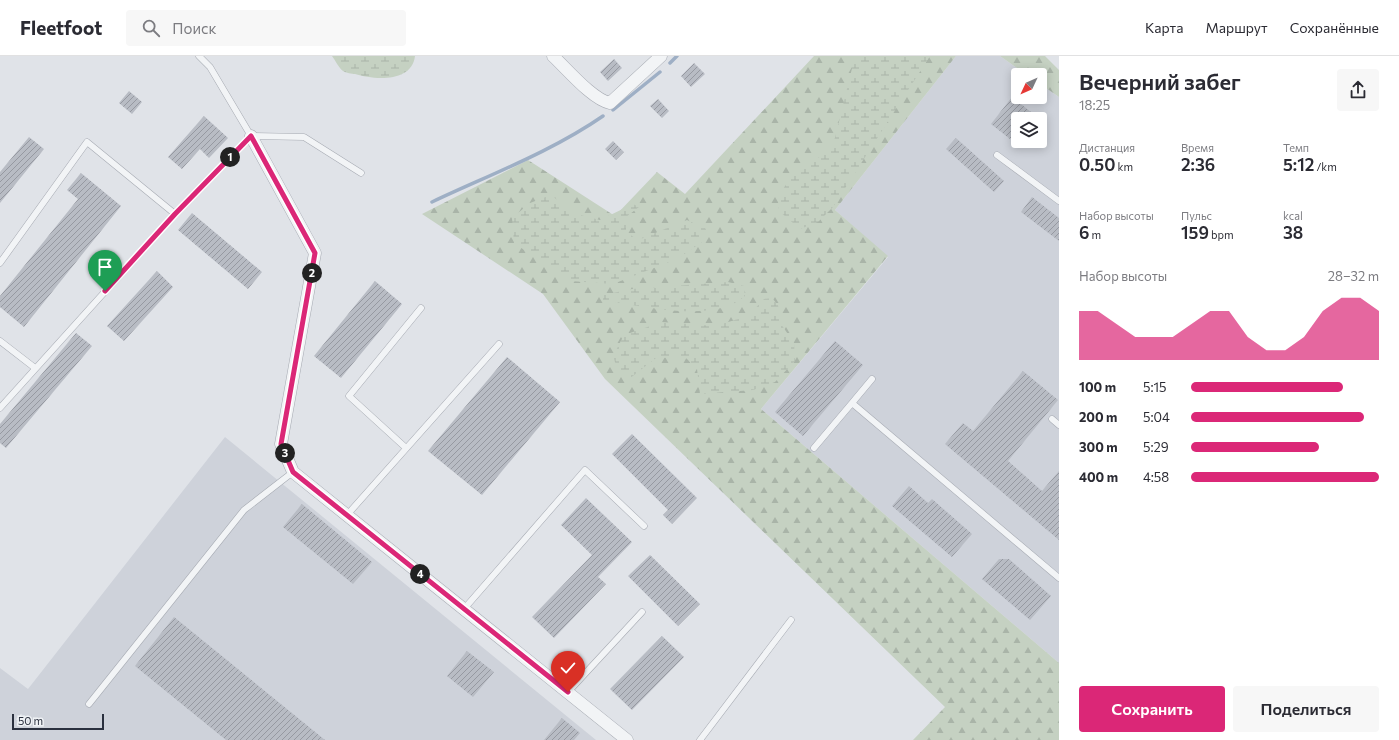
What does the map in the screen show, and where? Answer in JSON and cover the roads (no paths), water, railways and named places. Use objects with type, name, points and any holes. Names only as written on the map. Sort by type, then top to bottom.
[{"type":"street","points":[[553,56],[594,94],[604,102],[610,103],[661,56]]},
{"type":"street","points":[[251,136],[315,253],[281,444],[293,472],[627,740]]},
{"type":"lane","points":[[199,56],[210,66],[251,136]]},
{"type":"lane","points":[[0,408],[175,214],[251,136],[304,137],[362,173]]},
{"type":"lane","points":[[0,263],[87,142],[175,214]]},
{"type":"lane","points":[[997,154],[1059,201]]},
{"type":"lane","points":[[406,448],[349,396],[421,308]]},
{"type":"lane","points":[[0,341],[36,368]]},
{"type":"lane","points":[[347,515],[498,344]]},
{"type":"lane","points":[[814,448],[872,379]]},
{"type":"lane","points":[[852,403],[1059,578]]},
{"type":"lane","points":[[1052,420],[1059,425]]},
{"type":"lane","points":[[464,609],[585,470],[644,526]]},
{"type":"lane","points":[[89,704],[244,510],[293,472]]},
{"type":"lane","points":[[568,692],[642,612]]},
{"type":"lane","points":[[700,740],[791,620]]},
{"type":"waterway","points":[[670,63],[677,56]]},
{"type":"waterway","points":[[613,110],[660,72]]},
{"type":"waterway","points":[[432,202],[541,152],[603,116]]}]
